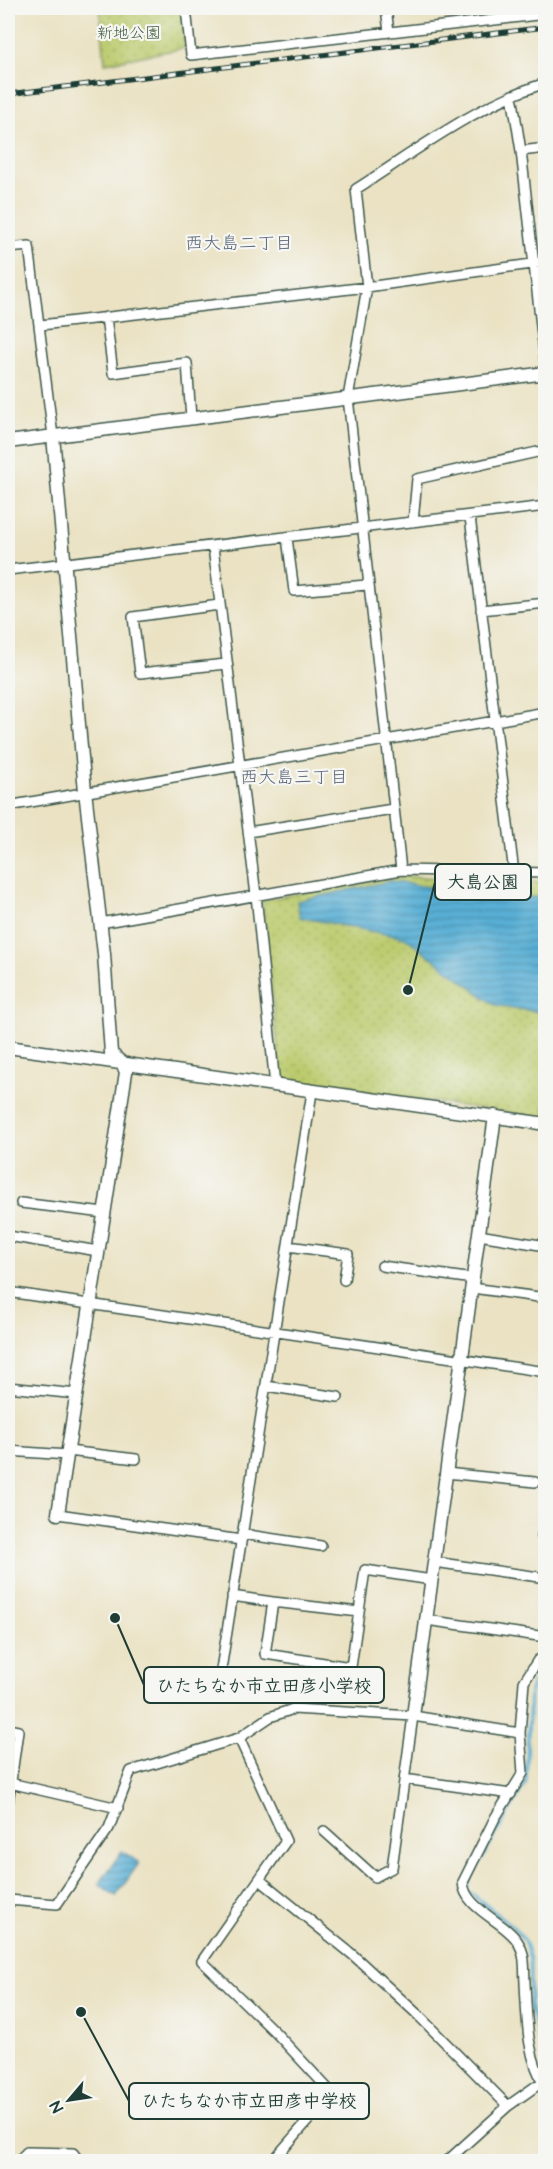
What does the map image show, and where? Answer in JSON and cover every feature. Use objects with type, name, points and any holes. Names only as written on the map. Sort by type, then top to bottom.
[{"type":"street","points":[[186,8],[191,55],[389,32],[533,11],[546,14]]},
{"type":"street","points":[[386,8],[389,32]]},
{"type":"street","points":[[401,870],[367,585],[348,398],[367,287],[356,189],[449,129],[512,95],[546,82]]},
{"type":"street","points":[[8,442],[546,371],[521,152],[512,95]]},
{"type":"street","points":[[521,152],[546,148]]},
{"type":"street","points":[[8,248],[29,246],[41,325],[111,1053],[122,1063],[126,1072],[58,1514],[321,1546]]},
{"type":"street","points":[[41,325],[367,287],[546,262]]},
{"type":"street","points":[[106,317],[113,373],[187,363],[191,418]]},
{"type":"street","points":[[413,522],[417,479],[546,450]]},
{"type":"street","points":[[8,570],[470,517],[546,506]]},
{"type":"street","points":[[470,517],[514,873]]},
{"type":"street","points":[[287,538],[294,591],[367,585]]},
{"type":"street","points":[[213,547],[238,765],[256,895],[275,1086]]},
{"type":"street","points":[[481,610],[546,603]]},
{"type":"street","points":[[219,605],[133,616],[140,673],[226,664]]},
{"type":"street","points":[[8,806],[546,712]]},
{"type":"street","points":[[248,832],[393,809]]},
{"type":"street","points":[[100,923],[401,870],[546,873]]},
{"type":"street","points":[[8,1047],[546,1124]]},
{"type":"street","points":[[220,1676],[312,1092]]},
{"type":"street","points":[[324,1831],[375,1877],[392,1868],[495,1116]]},
{"type":"street","points":[[21,1203],[104,1213]]},
{"type":"street","points":[[479,1235],[546,1245]]},
{"type":"street","points":[[8,1236],[98,1251]]},
{"type":"street","points":[[288,1246],[348,1254],[345,1280]]},
{"type":"street","points":[[382,1266],[546,1298]]},
{"type":"street","points":[[8,1292],[546,1372]]},
{"type":"street","points":[[266,1386],[338,1397]]},
{"type":"street","points":[[8,1387],[77,1394]]},
{"type":"street","points":[[8,1451],[136,1459]]},
{"type":"street","points":[[446,1473],[535,1482]]},
{"type":"street","points":[[546,1519],[542,1536],[546,1550]]},
{"type":"street","points":[[434,1562],[546,1578]]},
{"type":"street","points":[[273,1602],[265,1654],[351,1667],[365,1570],[432,1580]]},
{"type":"street","points":[[232,1596],[359,1612]]},
{"type":"street","points":[[426,1620],[546,1637]]},
{"type":"street","points":[[446,2162],[508,2106],[544,2082],[529,2041],[524,1952],[507,1929],[472,1902],[464,1891],[463,1882],[495,1818],[523,1773],[520,1733],[524,1682],[538,1660],[546,1656]]},
{"type":"street","points":[[8,1899],[57,1904],[109,1827],[131,1771],[239,1738],[270,1718],[293,1709],[413,1716],[520,1733]]},
{"type":"street","points":[[8,1729],[18,1731],[8,1803]]},
{"type":"street","points":[[239,1738],[286,1841],[202,1961],[276,2033],[332,2093],[275,2158],[286,2162]]},
{"type":"street","points":[[404,1779],[511,1794]]},
{"type":"street","points":[[10,1783],[118,1808]]},
{"type":"street","points":[[260,1880],[353,1955],[416,2013],[508,2106]]},
{"type":"street","points":[[17,2162],[27,2152],[73,2153],[80,2162]]},
{"type":"street","points":[[27,2152],[32,2162]]},
{"type":"green space","name":"新地公園","points":[[100,8],[181,8],[185,48],[105,63]]},
{"type":"green space","points":[[396,876],[545,882],[545,1118],[281,1080],[262,900]]},
{"type":"water","points":[[391,881],[472,894],[545,898],[545,1013],[495,1005],[406,938],[300,917],[297,901]]},
{"type":"water","points":[[122,1851],[139,1863],[116,1896],[99,1884]]},
{"type":"waterway","points":[[468,1887],[470,1879],[526,1782],[530,1691],[535,1677],[546,1667]]},
{"type":"waterway","points":[[471,1893],[513,1927],[524,1940],[530,1959],[530,2004],[545,2069]]},
{"type":"railway","points":[[8,94],[546,27]]},
{"type":"place","name":"大島公園","points":[[408,990]]},
{"type":"place","name":"ひたちなか市立田彦小学校","points":[[115,1618]]},
{"type":"place","name":"ひたちなか市立田彦中学校","points":[[81,2012]]},
{"type":"district","name":"西大島二丁目","points":[[239,243]]},
{"type":"district","name":"西大島三丁目","points":[[294,777]]}]
